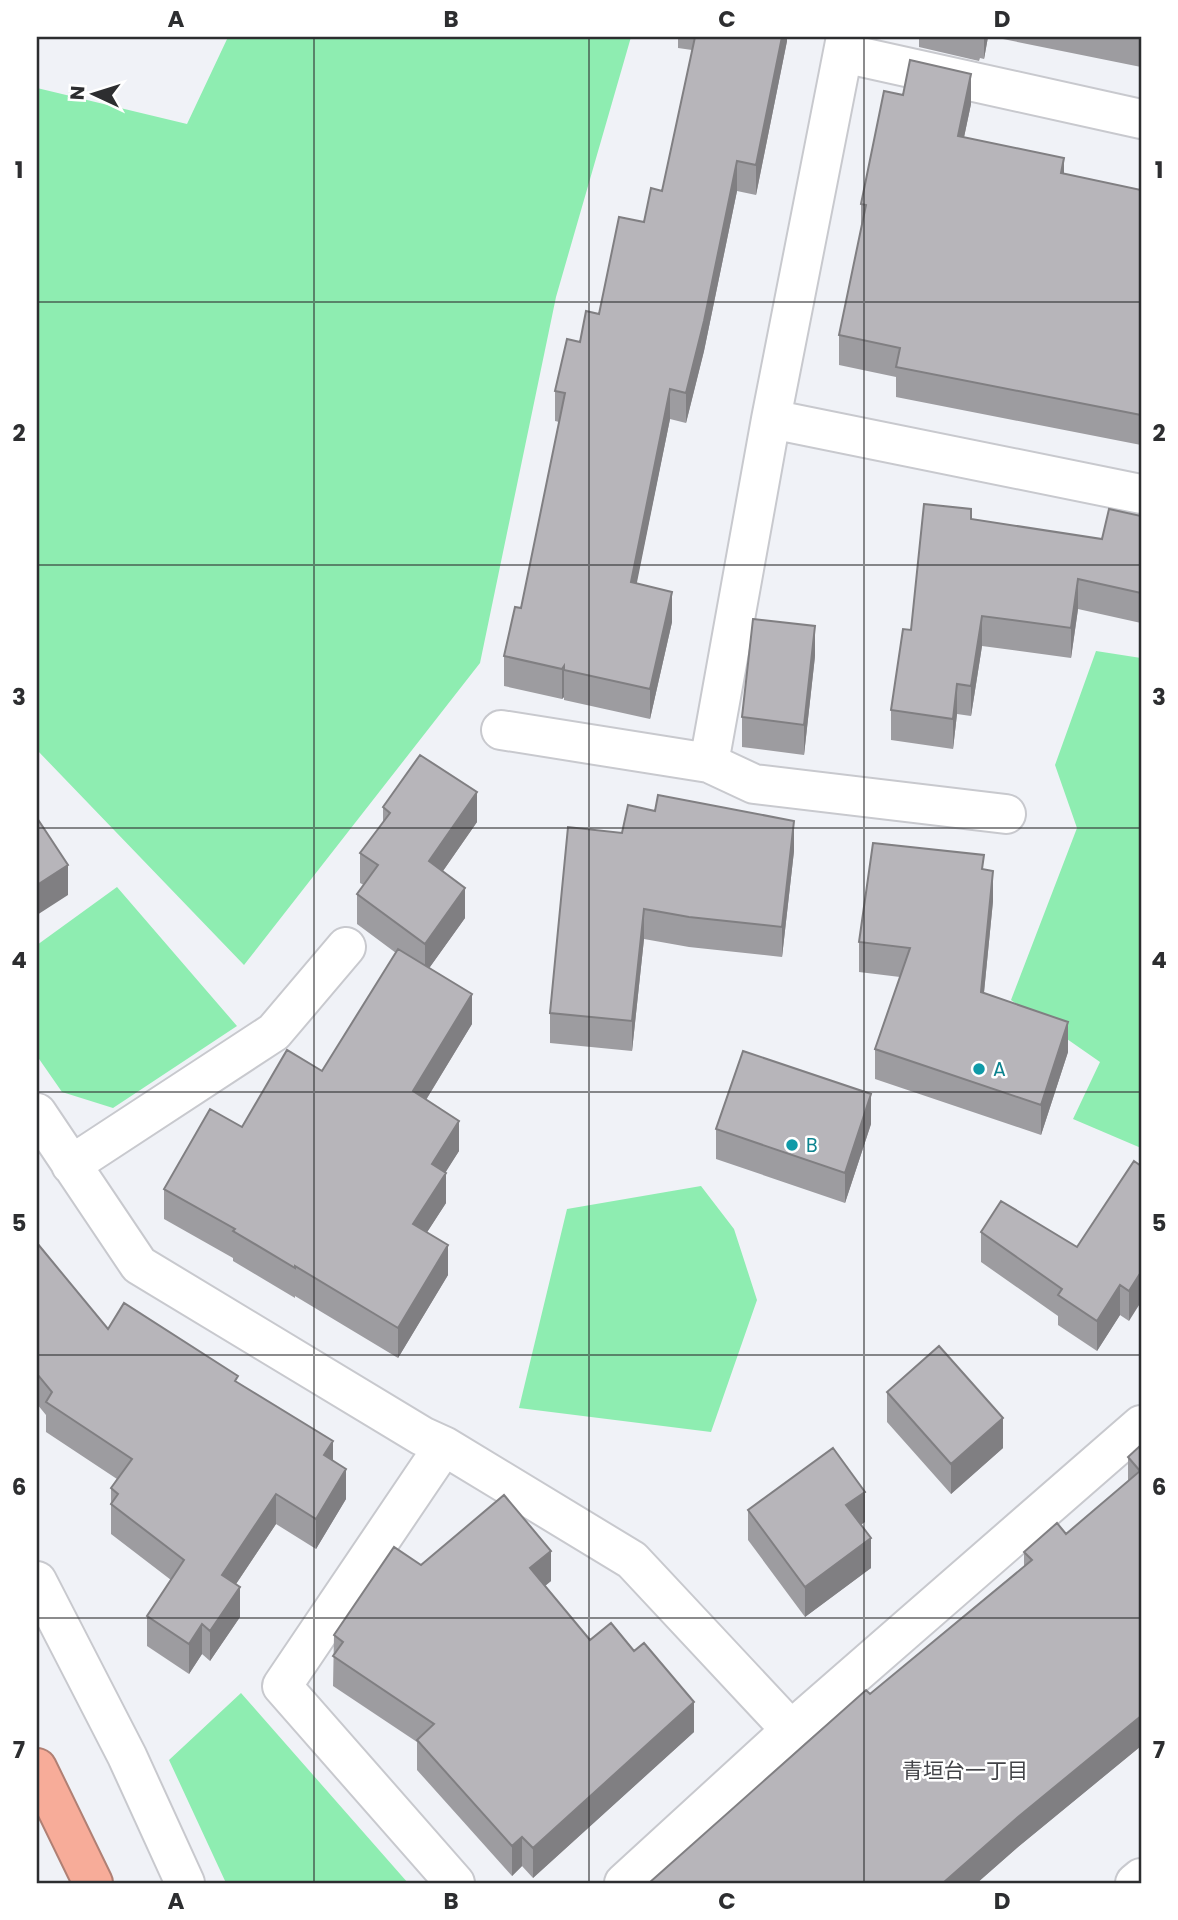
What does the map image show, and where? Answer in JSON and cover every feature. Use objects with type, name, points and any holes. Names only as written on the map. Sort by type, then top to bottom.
[{"type":"highway","points":[[37,1768],[93,1883]]},
{"type":"street","points":[[709,763],[771,419],[844,45],[1141,119]]},
{"type":"street","points":[[771,419],[1141,494]]},
{"type":"street","points":[[501,730],[709,763],[754,784],[1006,814]]},
{"type":"street","points":[[71,1165],[274,1032],[346,947]]},
{"type":"street","points":[[37,1113],[139,1265],[632,1560],[791,1730]]},
{"type":"street","points":[[624,1883],[791,1730],[1141,1424]]},
{"type":"street","points":[[444,1446],[282,1686],[455,1883]]},
{"type":"street","points":[[37,1581],[127,1756],[185,1883]]},
{"type":"street","points":[[1135,1883],[1141,1878]]},
{"type":"green space","points":[[228,37],[631,37],[556,297],[480,663],[244,965],[37,750],[37,88],[187,124]]},
{"type":"green space","points":[[1096,651],[1141,658],[1141,1148],[1073,1119],[1100,1062],[1011,1000],[1077,828],[1055,765]]},
{"type":"green space","points":[[117,887],[237,1026],[113,1108],[62,1092],[37,1056],[37,945]]},
{"type":"green space","points":[[701,1186],[734,1229],[757,1300],[711,1432],[519,1408],[567,1209]]},
{"type":"green space","points":[[241,1693],[408,1883],[226,1883],[169,1760]]},
{"type":"building","points":[[695,37],[782,37],[756,165],[737,161],[704,321],[686,393],[670,389],[631,582],[672,592],[650,689],[564,670],[564,666],[562,669],[504,656],[515,607],[521,608],[565,393],[555,391],[567,339],[580,342],[586,311],[599,314],[619,217],[644,222],[651,188],[662,191]]},
{"type":"building","points":[[910,60],[971,74],[958,136],[1064,158],[1061,173],[1141,190],[1141,415],[896,367],[900,348],[839,335],[866,205],[861,204],[884,91],[903,95]]},
{"type":"building","points":[[924,504],[971,509],[971,519],[1102,539],[1109,509],[1141,516],[1141,593],[1078,579],[1071,628],[982,616],[971,686],[957,684],[953,719],[891,710],[903,629],[911,630]]},
{"type":"building","points":[[753,619],[815,626],[804,725],[742,717]]},
{"type":"building","points":[[420,755],[477,792],[429,861],[465,888],[425,944],[357,894],[378,865],[360,853],[390,813],[383,807]]},
{"type":"building","points":[[658,795],[794,821],[782,927],[689,917],[644,909],[632,1021],[550,1013],[568,827],[622,833],[628,805],[655,811]]},
{"type":"building","points":[[37,818],[68,865],[37,885]]},
{"type":"building","points":[[873,843],[984,855],[982,869],[993,871],[981,992],[1068,1022],[1041,1105],[875,1049],[910,948],[859,942]]},
{"type":"building","points":[[398,949],[472,994],[413,1091],[459,1121],[432,1164],[446,1173],[413,1224],[448,1245],[398,1328],[164,1189],[210,1109],[242,1127],[287,1050],[322,1071]]},
{"type":"building","points":[[743,1051],[871,1094],[845,1173],[716,1129]]},
{"type":"building","points":[[1134,1161],[1141,1166],[1141,1272],[1129,1291],[1120,1285],[1097,1321],[1058,1295],[1062,1289],[981,1232],[1001,1201],[1077,1247]]},
{"type":"building","points":[[37,1243],[108,1329],[124,1303],[238,1376],[235,1381],[333,1441],[324,1455],[346,1469],[316,1519],[276,1494],[222,1575],[240,1587],[210,1631],[202,1624],[189,1644],[147,1616],[184,1560],[111,1504],[118,1494],[111,1488],[132,1459],[46,1402],[52,1392],[37,1374]]},
{"type":"building","points":[[939,1346],[1003,1418],[951,1464],[887,1392]]},
{"type":"building","points":[[1141,1445],[1141,1716],[943,1883],[649,1883],[866,1690],[870,1694],[1032,1560],[1024,1552],[1057,1523],[1066,1534],[1140,1471],[1128,1457]]},
{"type":"building","points":[[833,1448],[865,1492],[846,1505],[871,1538],[805,1587],[748,1510]]},
{"type":"building","points":[[504,1495],[551,1551],[530,1568],[590,1640],[611,1623],[634,1651],[644,1643],[694,1702],[533,1848],[522,1837],[512,1846],[417,1740],[434,1724],[333,1656],[343,1642],[334,1635],[394,1547],[421,1565]]},
{"type":"place","name":"A","points":[[979,1069]]},
{"type":"place","name":"B","points":[[792,1145]]},
{"type":"district","name":"青垣台一丁目","points":[[965,1770]]}]
